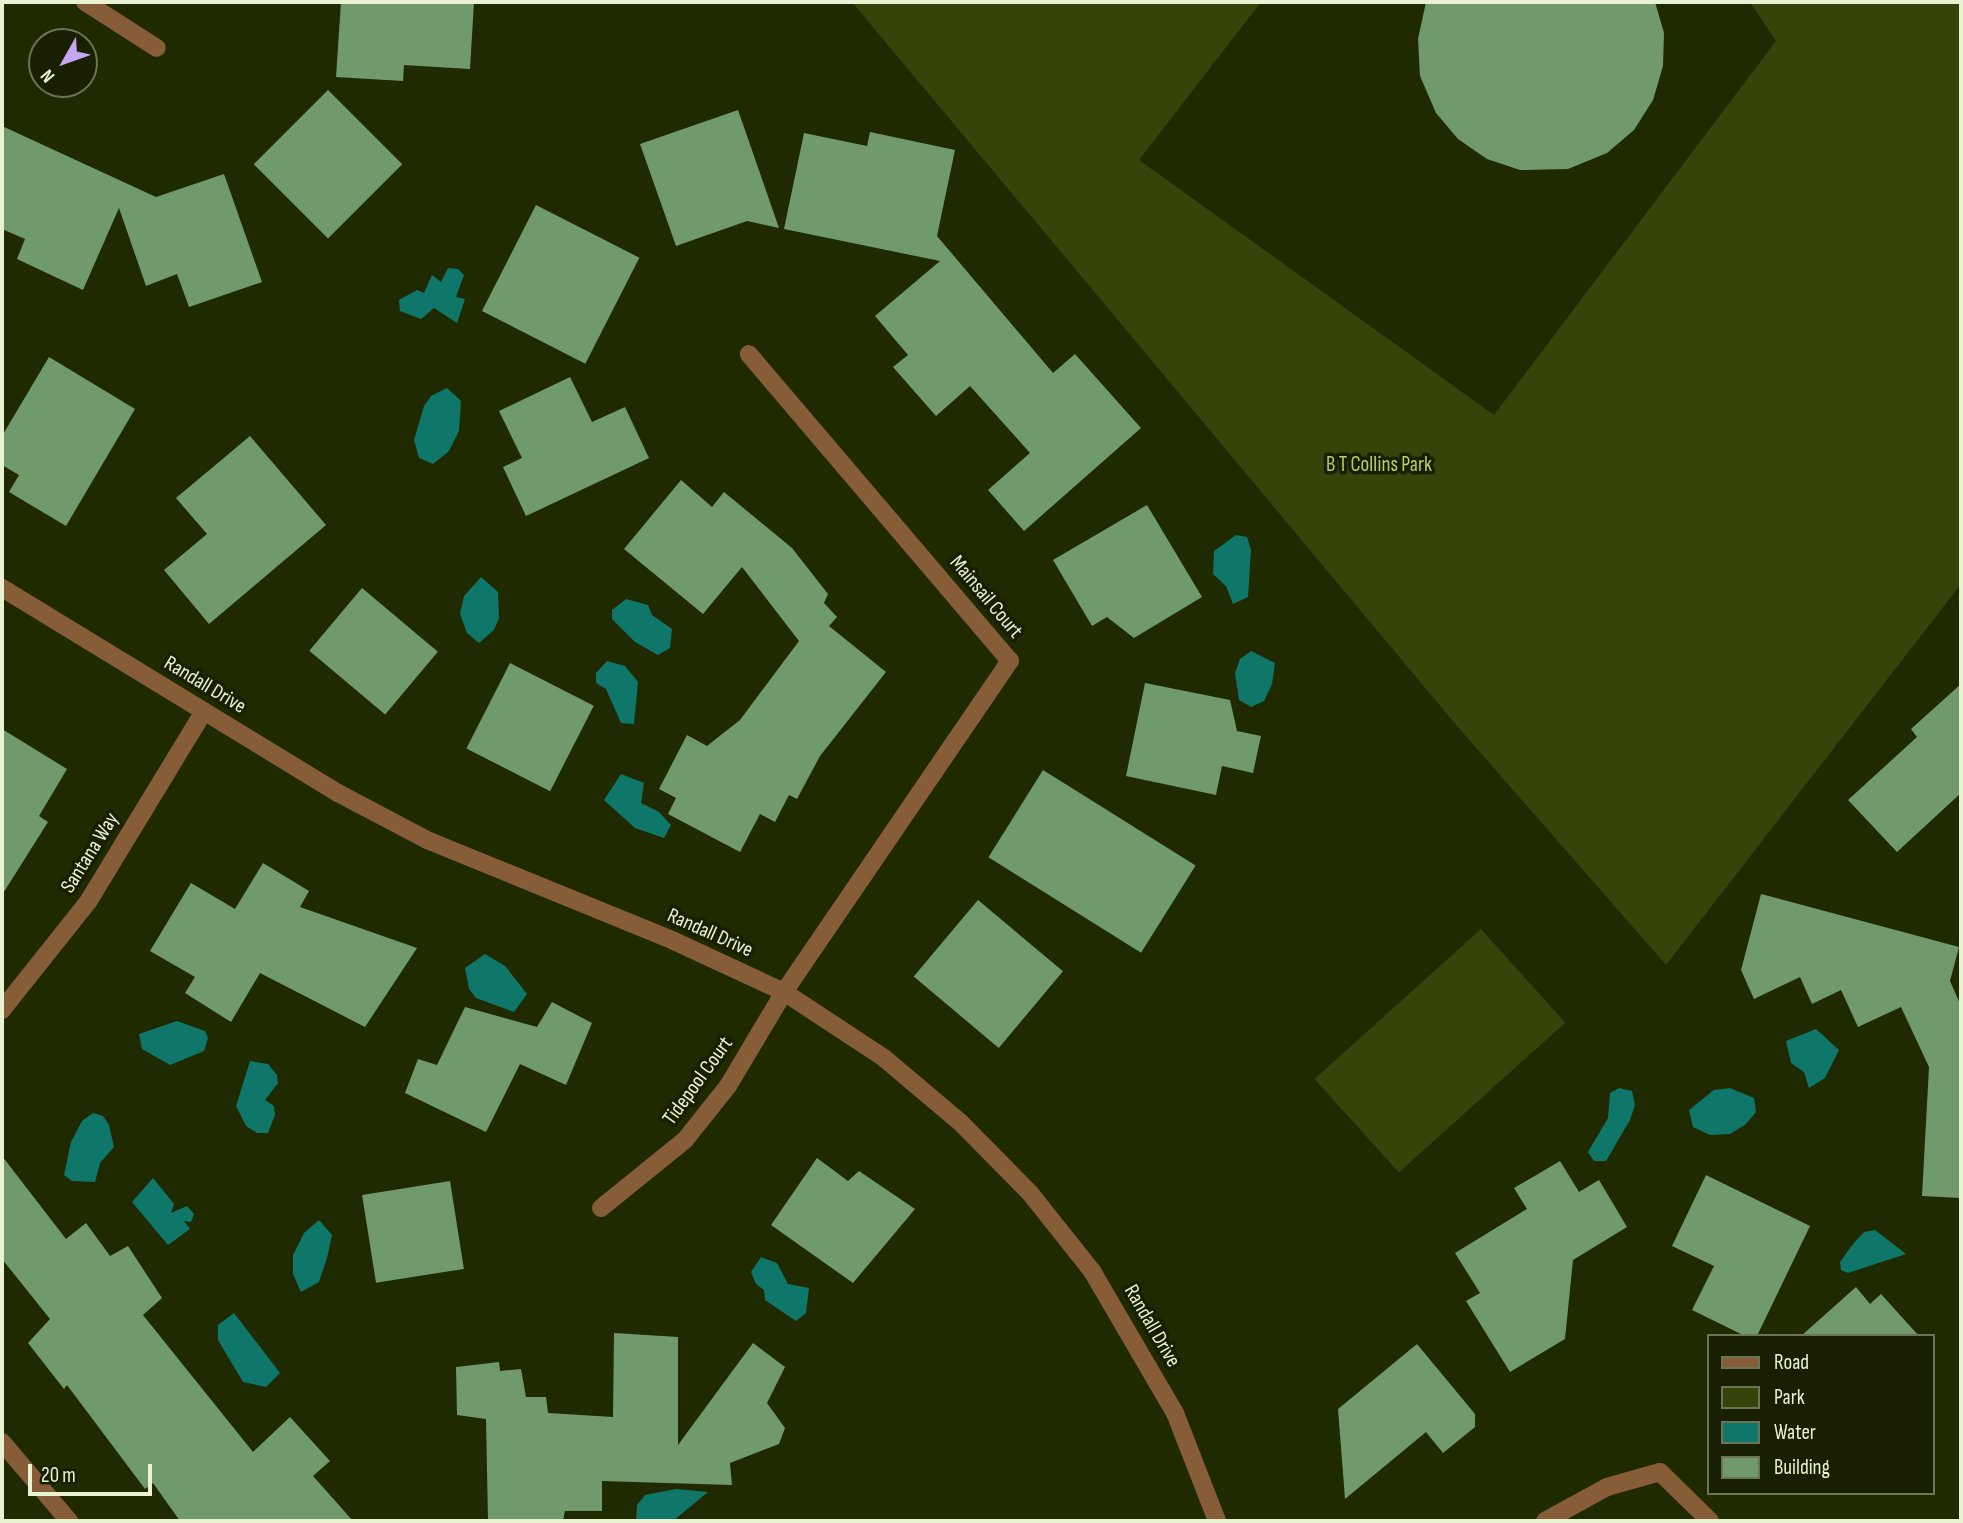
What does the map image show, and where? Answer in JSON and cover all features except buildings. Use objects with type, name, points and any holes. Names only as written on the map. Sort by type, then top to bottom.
[{"type":"street","points":[[85,2],[157,48]]},
{"type":"street","name":"Mainsail Court","points":[[749,354],[1010,661],[784,992]]},
{"type":"street","name":"Randall Drive","points":[[2,588],[338,793],[427,840],[674,941],[784,992],[884,1058],[960,1122],[1030,1193],[1092,1271],[1127,1326],[1175,1413],[1217,1521]]},
{"type":"street","name":"Santana Way","points":[[2,1010],[88,902],[204,711]]},
{"type":"street","name":"Tidepool Court","points":[[601,1208],[685,1140],[728,1086],[784,992]]},
{"type":"street","points":[[2,1442],[69,1521]]},
{"type":"street","points":[[1545,1521],[1607,1487],[1660,1472],[1710,1521]]},
{"type":"green space","name":"B T Collins Park","points":[[852,2],[1261,2],[1139,160],[1494,415],[1776,41],[1750,2],[1961,2],[1961,584],[1666,965],[1457,726]]},
{"type":"green space","points":[[1481,929],[1565,1023],[1399,1173],[1315,1079]]},
{"type":"water","points":[[448,268],[458,269],[464,275],[456,297],[465,299],[457,323],[434,308],[421,319],[400,311],[399,300],[417,290],[424,293],[432,275],[441,282]]},
{"type":"water","points":[[447,388],[461,401],[459,431],[449,451],[433,464],[419,458],[414,440],[424,406],[431,396]]},
{"type":"water","points":[[1236,535],[1247,537],[1251,550],[1248,597],[1233,604],[1226,586],[1213,574],[1214,551]]},
{"type":"water","points":[[481,577],[498,592],[499,618],[494,630],[479,643],[467,633],[460,614],[464,596]]},
{"type":"water","points":[[626,599],[648,605],[652,615],[672,629],[670,648],[658,655],[635,642],[612,619],[612,610]]},
{"type":"water","points":[[1251,651],[1275,663],[1272,684],[1264,701],[1251,707],[1239,700],[1235,673],[1240,659]]},
{"type":"water","points":[[607,661],[625,666],[638,682],[634,724],[621,723],[606,689],[596,683],[596,673]]},
{"type":"water","points":[[621,774],[644,783],[641,803],[659,812],[671,825],[664,838],[635,828],[604,800]]},
{"type":"water","points":[[485,954],[505,966],[527,994],[514,1012],[476,998],[469,989],[465,968]]},
{"type":"water","points":[[177,1021],[205,1031],[208,1038],[204,1051],[170,1065],[142,1049],[139,1034]]},
{"type":"water","points":[[1816,1029],[1839,1050],[1825,1078],[1809,1088],[1804,1072],[1791,1063],[1786,1041]]},
{"type":"water","points":[[250,1061],[268,1064],[277,1075],[278,1083],[265,1100],[274,1106],[275,1115],[268,1133],[257,1133],[246,1126],[236,1106]]},
{"type":"water","points":[[1619,1088],[1632,1091],[1635,1105],[1630,1120],[1606,1161],[1594,1161],[1588,1152],[1608,1118],[1610,1093]]},
{"type":"water","points":[[1730,1088],[1754,1098],[1756,1112],[1746,1124],[1730,1134],[1710,1135],[1693,1127],[1689,1110],[1714,1090]]},
{"type":"water","points":[[93,1113],[103,1116],[109,1125],[114,1147],[100,1163],[95,1182],[72,1181],[64,1175],[71,1142],[82,1121]]},
{"type":"water","points":[[153,1178],[174,1204],[171,1213],[187,1206],[194,1214],[191,1222],[184,1221],[190,1229],[168,1245],[132,1202]]},
{"type":"water","points":[[319,1220],[332,1235],[327,1258],[319,1282],[301,1292],[293,1274],[293,1255],[304,1233]]},
{"type":"water","points":[[1875,1230],[1906,1254],[1848,1273],[1841,1270],[1840,1262],[1853,1244],[1864,1232]]},
{"type":"water","points":[[761,1257],[777,1263],[788,1284],[809,1288],[806,1313],[796,1321],[765,1300],[764,1290],[756,1284],[751,1272]]},
{"type":"water","points":[[234,1313],[280,1373],[266,1387],[243,1382],[218,1340],[218,1325]]},
{"type":"water","points":[[676,1489],[708,1492],[673,1521],[636,1521],[637,1505],[645,1495]]}]
